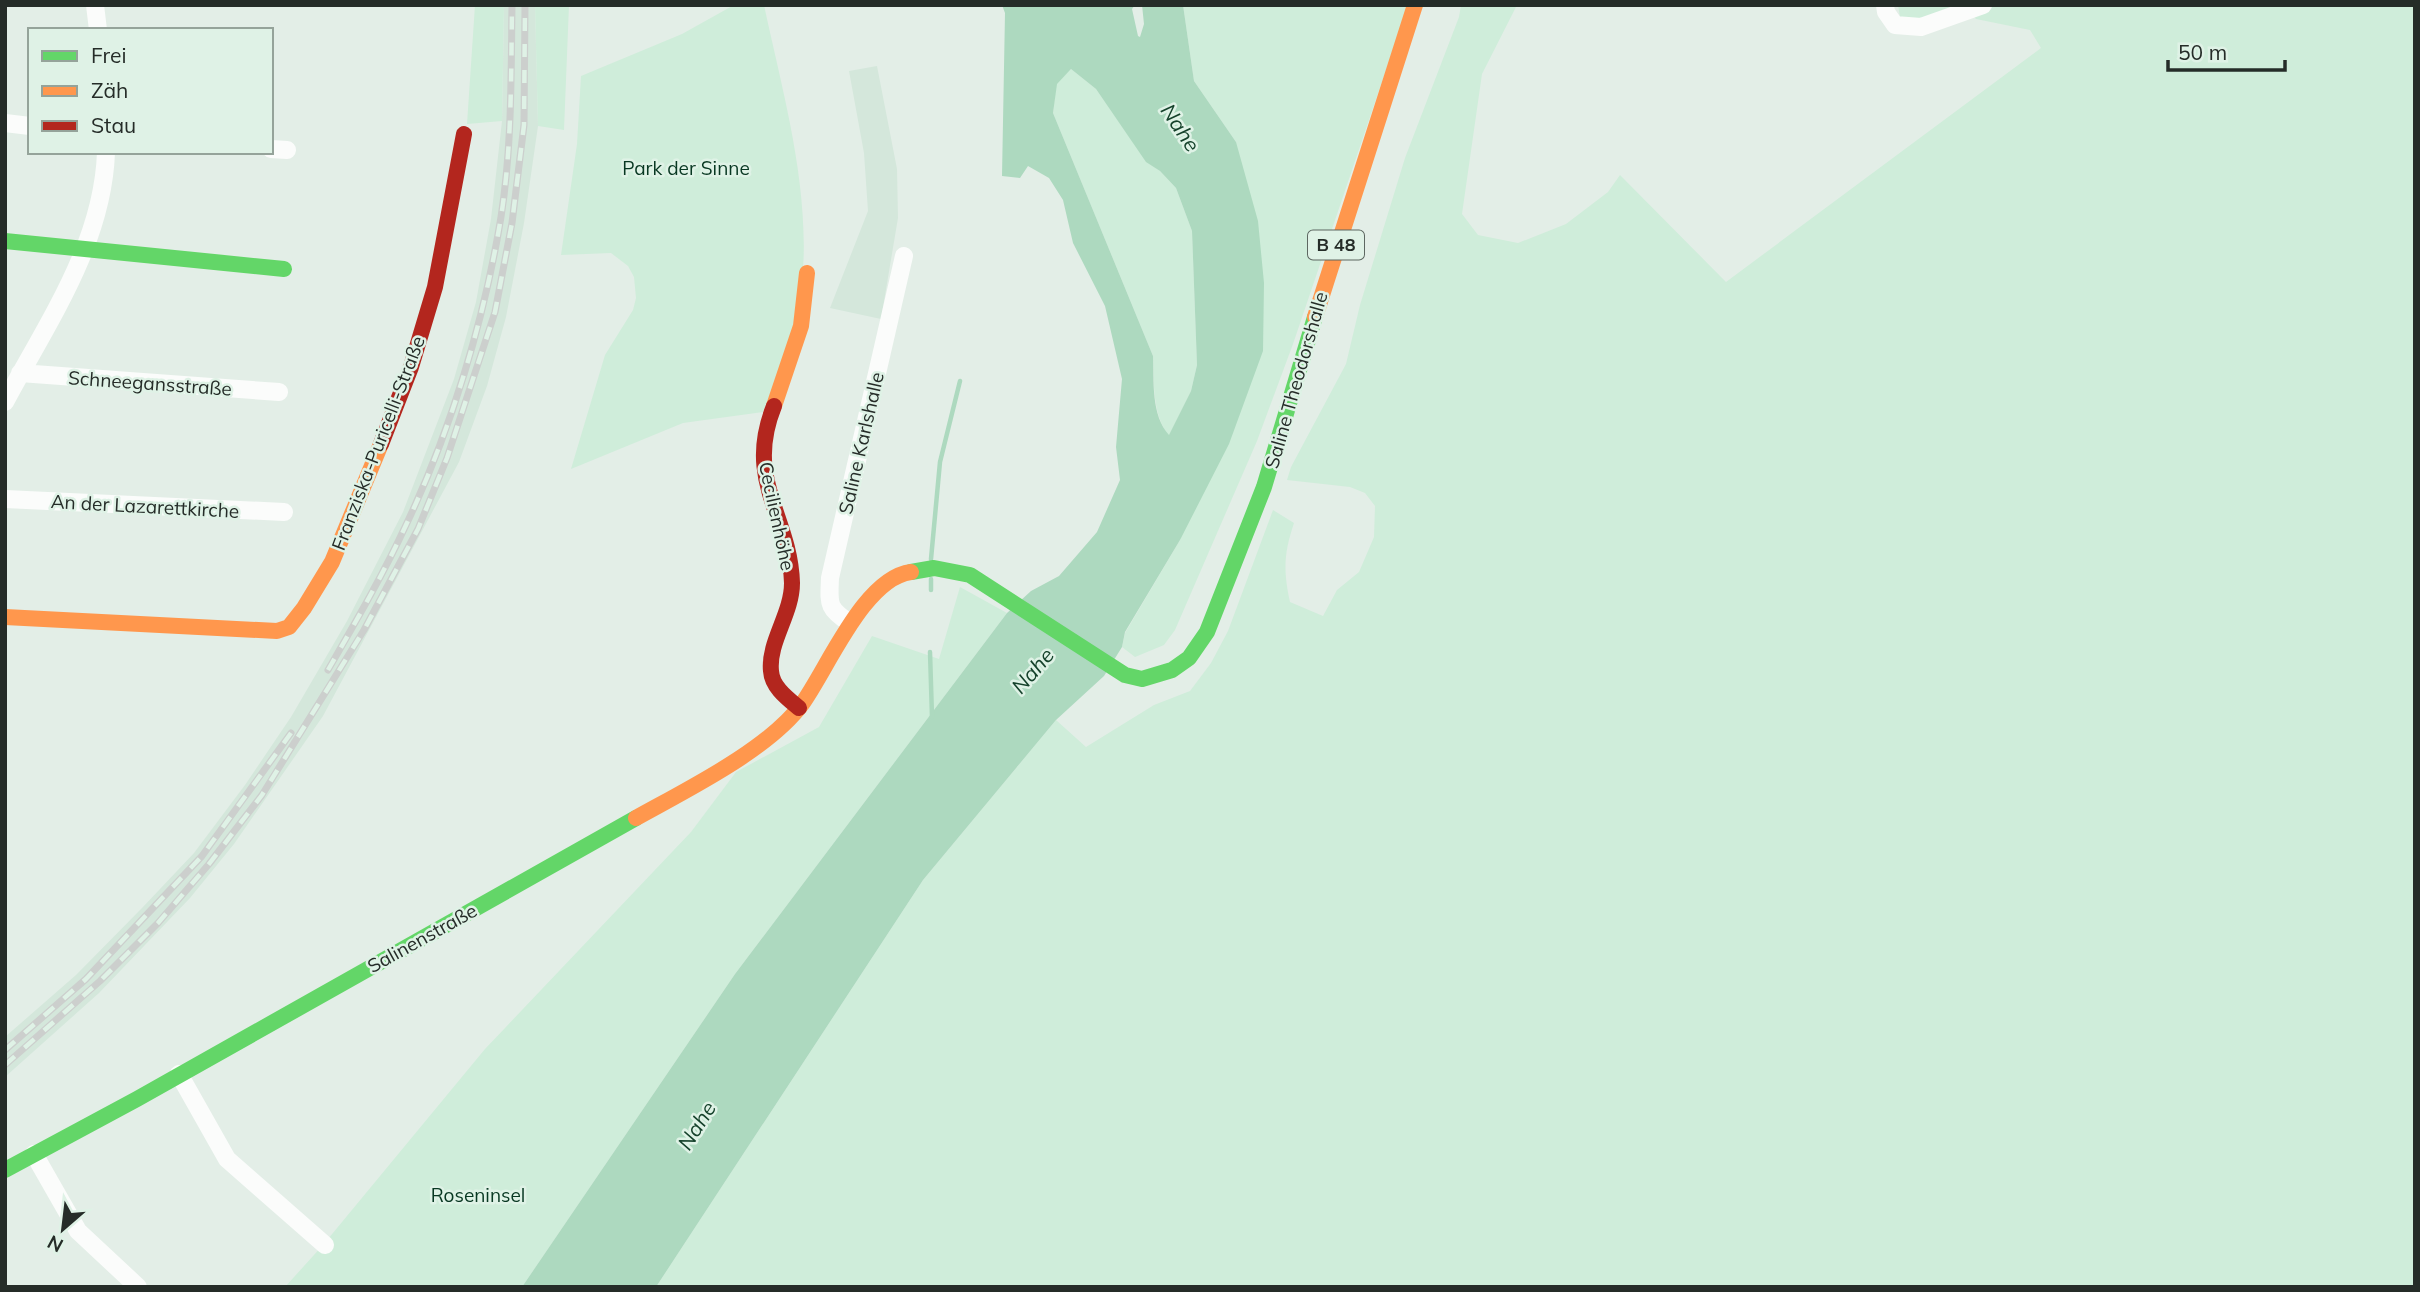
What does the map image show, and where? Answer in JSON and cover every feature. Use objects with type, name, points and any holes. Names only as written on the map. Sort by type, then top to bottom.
[{"type":"main road","name":"Saline Theodorshalle","points":[[850,623],[872,594],[900,575],[945,569],[970,575],[1125,675],[1142,679],[1172,670],[1189,658],[1202,641],[1264,487],[1334,251],[1415,5]]},
{"type":"main road","name":"Franziska-Puricelli-Straße","points":[[5,617],[276,631],[289,627],[332,562],[411,367],[435,287],[464,134]]},
{"type":"main road","points":[[5,241],[284,269]]},
{"type":"main road","name":"Cecilienhöhe","points":[[799,708],[780,694],[772,682],[769,666],[791,600],[789,558],[773,510],[763,443],[767,423],[801,324],[807,273]]},
{"type":"main road","name":"Salinenstraße","points":[[5,1170],[677,796],[765,741],[799,708],[819,680],[850,623]]},
{"type":"street","points":[[95,5],[99,28]]},
{"type":"street","points":[[1885,5],[1886,12],[1895,25],[1921,27],[1983,5]]},
{"type":"street","points":[[5,123],[28,126]]},
{"type":"street","points":[[5,402],[53,316],[85,249],[93,229],[105,174],[106,154]]},
{"type":"street","name":"Saline Karlshalle","points":[[850,623],[835,614],[829,604],[830,578],[904,256]]},
{"type":"street","name":"Schneegansstraße","points":[[20,373],[279,392]]},
{"type":"street","name":"An der Lazarettkirche","points":[[5,499],[284,512]]},
{"type":"street","points":[[179,1074],[227,1159],[325,1245]]},
{"type":"street","points":[[34,1154],[78,1231],[138,1287]]},
{"type":"shaded area","points":[[504,5],[535,5],[538,126],[524,223],[506,317],[487,386],[459,462],[323,716],[234,844],[190,898],[99,993],[5,1077],[5,1037],[76,975],[142,908],[194,853],[245,785],[291,717],[347,621],[403,512],[454,379],[476,302],[491,219],[502,121]]},
{"type":"shaded area","points":[[877,66],[897,169],[898,218],[881,319],[830,308],[868,211],[864,153],[849,71]]},
{"type":"green space","points":[[475,5],[504,5],[502,121],[467,124]]},
{"type":"green space","points":[[535,5],[569,5],[564,130],[538,126]]},
{"type":"green space","name":"Park der Sinne","points":[[734,5],[764,5],[797,162],[804,242],[802,282],[796,322],[789,345],[763,412],[683,423],[571,469],[605,355],[633,310],[636,298],[634,277],[628,266],[611,253],[561,255],[577,144],[581,76],[682,34]]},
{"type":"green space","points":[[1183,5],[1408,5],[1293,344],[1257,441],[1175,630],[1164,645],[1135,657],[1122,647],[1125,633],[1180,540],[1236,142],[1194,81]]},
{"type":"green space","points":[[1461,5],[1517,5],[1482,74],[1462,214],[1478,235],[1518,243],[1566,224],[1608,192],[1620,175],[1726,282],[2041,48],[2030,30],[1976,19],[1964,6],[1917,20],[1900,17],[1898,5],[2415,5],[2415,1287],[656,1287],[923,880],[1056,720],[1086,747],[1154,705],[1190,691],[1211,663],[1228,631],[1273,510],[1294,523],[1286,562],[1290,602],[1323,616],[1337,590],[1359,572],[1374,537],[1375,506],[1365,493],[1350,487],[1287,480],[1291,467],[1346,364],[1360,305],[1405,158],[1459,17]]},
{"type":"green space","points":[[1071,69],[1096,89],[1146,161],[1176,188],[1192,231],[1197,365],[1191,391],[1169,436],[1159,418],[1157,408],[1153,356],[1053,113],[1056,84]]},
{"type":"green space","name":"Roseninsel","points":[[960,587],[1007,613],[735,974],[522,1287],[285,1287],[485,1049],[691,832],[736,772],[819,727],[872,636],[939,659]]},
{"type":"water","name":"Nahe","points":[[1002,5],[1135,5],[1132,9],[1140,37],[1144,24],[1142,5],[1183,5],[1194,81],[1236,142],[1258,221],[1264,283],[1263,351],[1229,444],[1180,540],[1125,632],[1122,647],[1104,676],[1056,720],[923,880],[656,1287],[522,1287],[735,974],[1007,613],[1031,591],[1059,576],[1097,532],[1120,480],[1116,447],[1122,379],[1105,306],[1073,243],[1063,200],[1049,178],[1028,166],[1020,178],[1002,176],[1005,13]],"holes":[[[1071,69],[1096,89],[1146,162],[1160,171],[1176,188],[1192,231],[1197,365],[1191,391],[1169,435],[1156,408],[1153,356],[1053,113],[1057,84]]]},
{"type":"waterway","points":[[931,559],[940,462],[960,381]]},
{"type":"waterway","points":[[931,579],[931,590]]},
{"type":"waterway","points":[[930,652],[932,717]]},
{"type":"railway","points":[[328,670],[388,562],[422,489],[451,413],[475,335],[494,256],[505,191],[512,5]]},
{"type":"railway","points":[[5,1065],[100,981],[158,923],[209,864],[262,795],[364,630],[418,529],[447,458],[495,312],[512,223],[524,125],[525,5]]},
{"type":"railway","points":[[5,1050],[86,979],[202,856],[291,733]]},
{"type":"traffic: fast","points":[[5,241],[284,269]]},
{"type":"traffic: fast","points":[[911,572],[934,568],[970,575],[1125,675],[1142,679],[1172,670],[1189,658],[1207,632],[1264,487],[1315,317]]},
{"type":"traffic: fast","points":[[5,1170],[137,1099],[636,818]]},
{"type":"traffic: slow","points":[[1315,317],[1415,5]]},
{"type":"traffic: slow","points":[[774,406],[801,326],[807,273]]},
{"type":"traffic: slow","points":[[5,617],[277,631],[289,627],[332,562],[381,444]]},
{"type":"traffic: slow","points":[[636,818],[725,768],[787,721],[802,704],[863,607],[878,590],[894,578],[911,572]]},
{"type":"traffic: jam","points":[[381,444],[411,367],[435,287],[464,134]]},
{"type":"traffic: jam","points":[[774,406],[766,432],[766,477],[784,537],[792,583],[788,606],[773,649],[771,671],[777,687],[799,708]]}]
